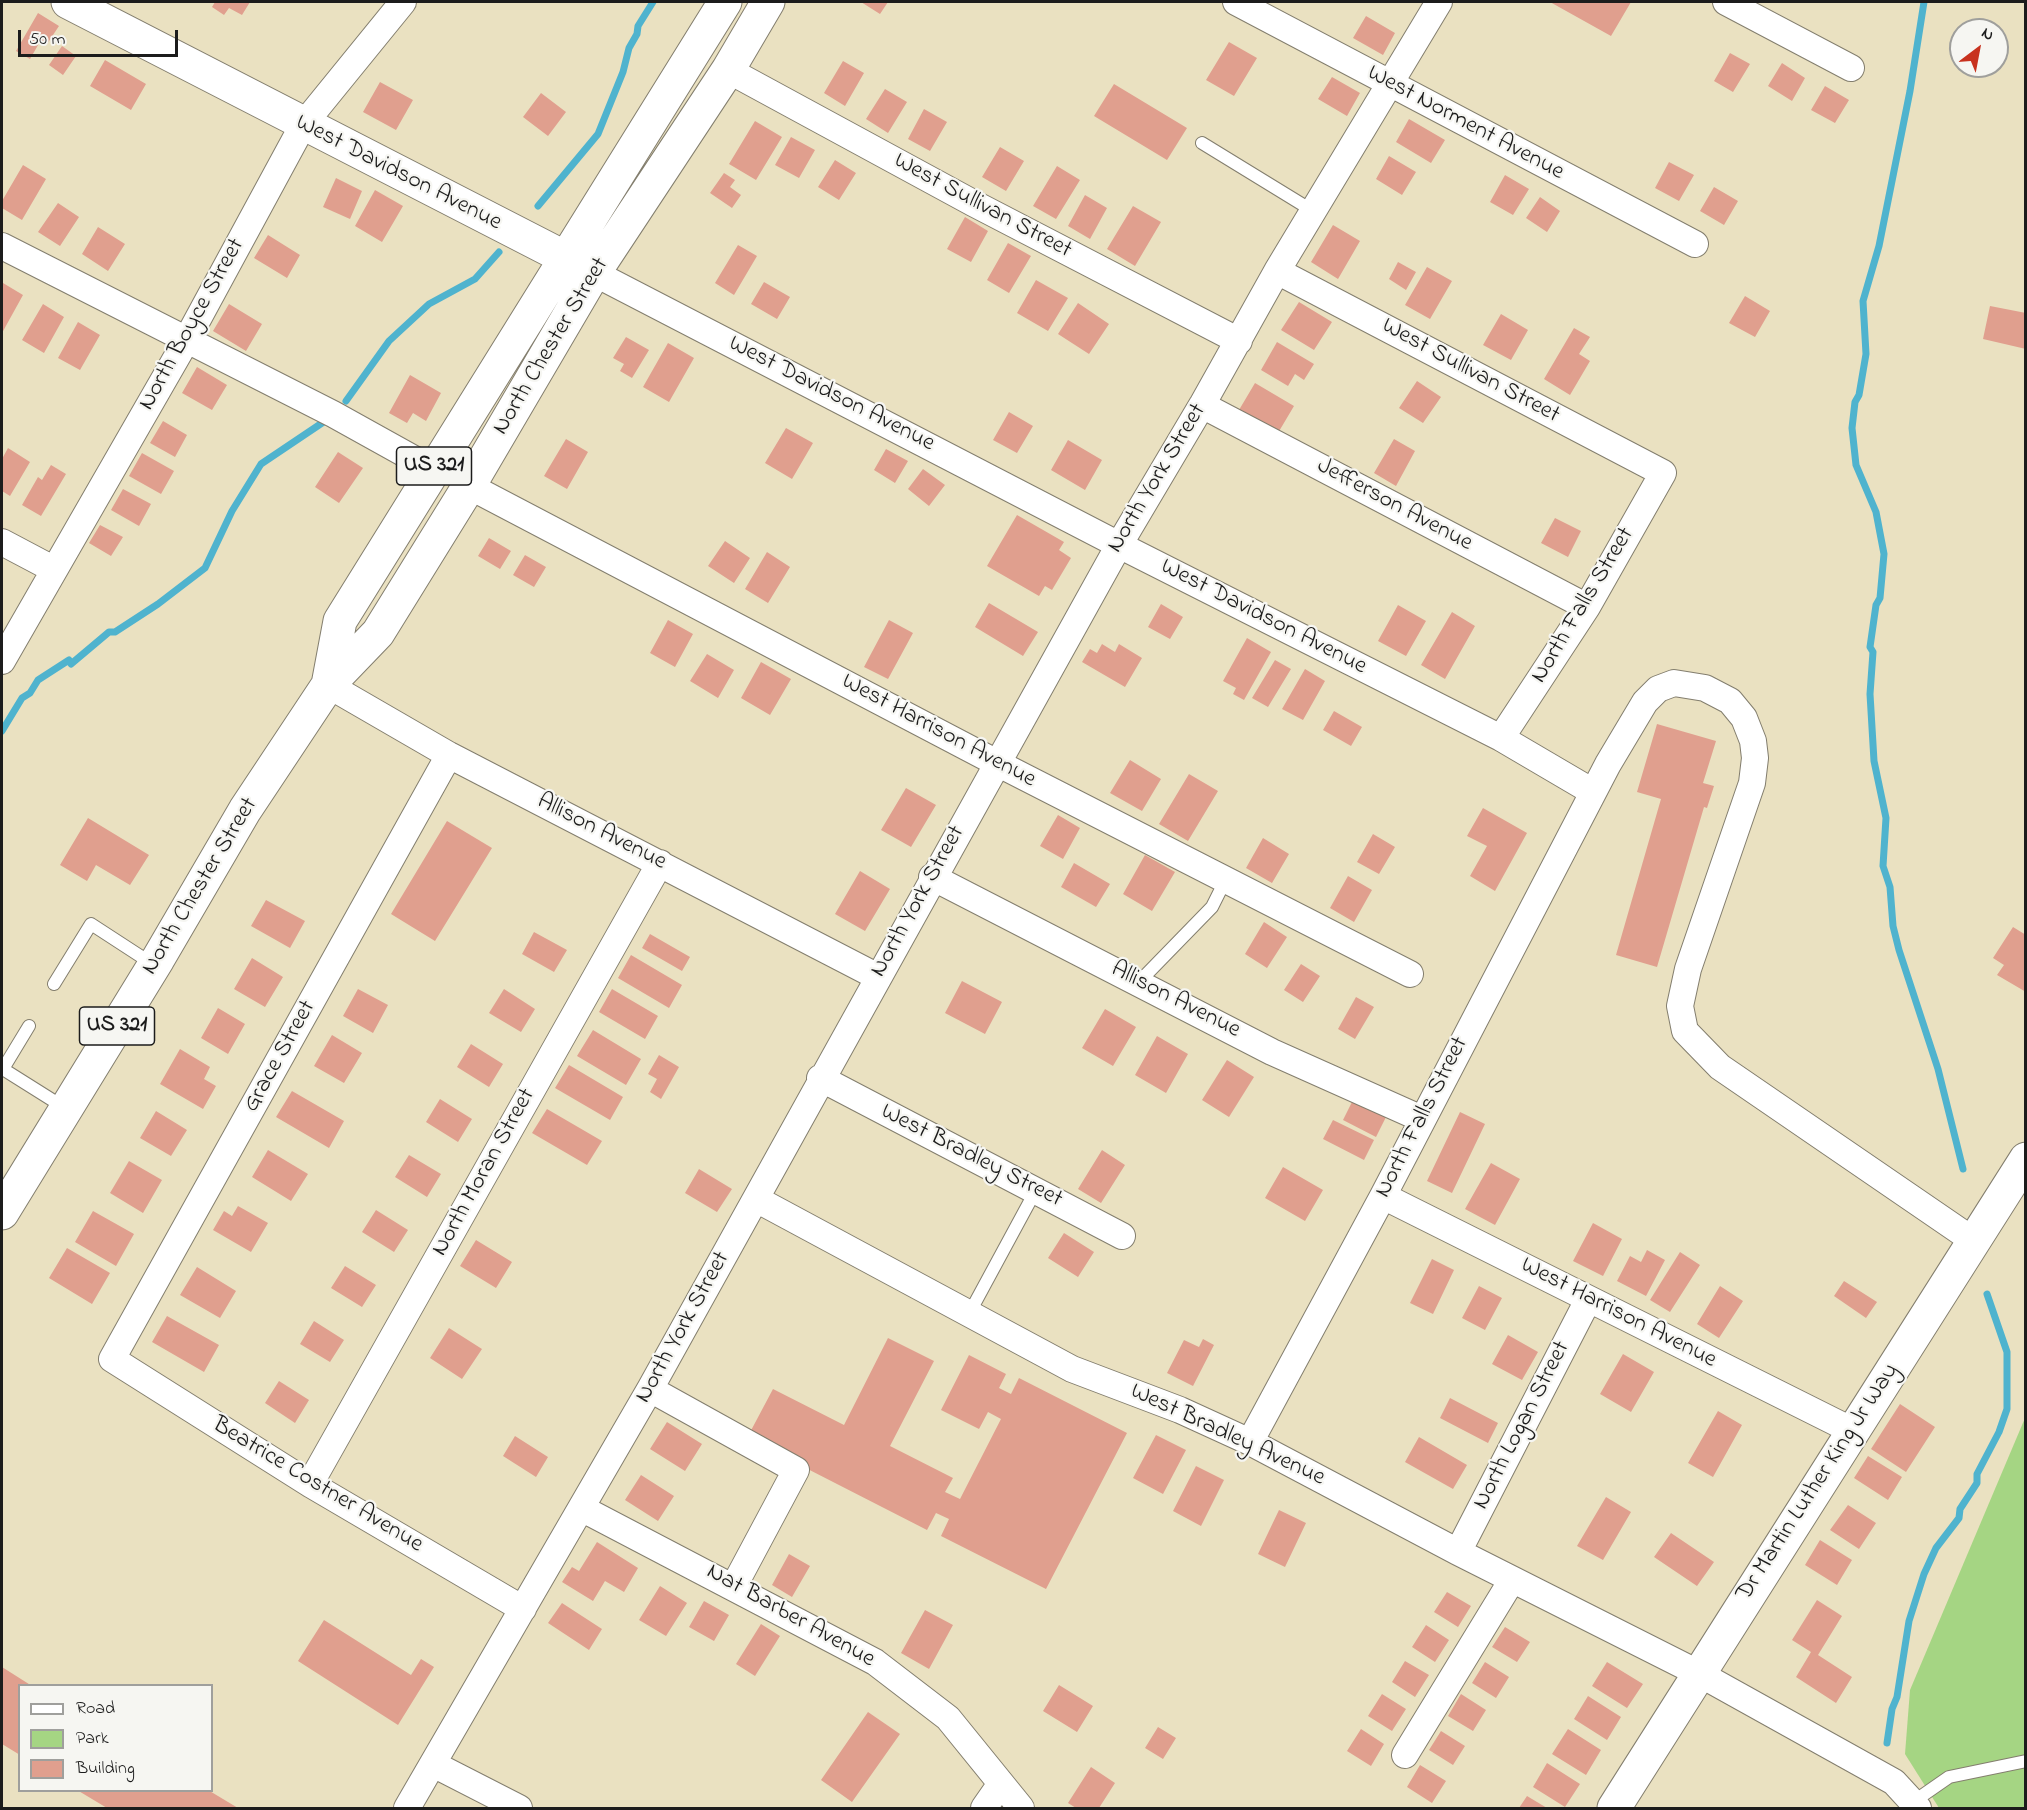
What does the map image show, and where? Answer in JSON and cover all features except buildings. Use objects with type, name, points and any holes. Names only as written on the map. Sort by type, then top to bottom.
[{"type":"main road","name":"West Davidson Avenue","points":[[68,2],[581,266]]},
{"type":"main road","name":"North Chester Street","points":[[2,1213],[245,810],[328,685],[378,633],[469,486],[581,266],[725,2]]},
{"type":"main road","name":"North Chester Street","points":[[328,685],[340,621],[432,469],[728,70],[768,2]]},
{"type":"main road","name":"Dr Martin Luther King Jr Way","points":[[1614,1809],[2025,1159]]},
{"type":"street","name":"North Boyce Street","points":[[2,661],[186,341],[303,124],[403,2]]},
{"type":"street","name":"West Norment Avenue","points":[[1236,2],[1695,244]]},
{"type":"street","name":"North York Street","points":[[407,1809],[650,1389],[756,1199],[820,1078],[1119,545],[1202,405],[1277,271],[1439,2]]},
{"type":"street","points":[[1726,2],[1851,68]]},
{"type":"street","name":"West Sullivan Street","points":[[728,70],[973,204],[1239,340]]},
{"type":"street","points":[[2,246],[333,414],[432,469]]},
{"type":"street","name":"West Davidson Avenue","points":[[581,266],[1119,545],[1502,738],[1593,792]]},
{"type":"street","name":"West Sullivan Street","points":[[1277,271],[1663,473]]},
{"type":"street","name":"Jefferson Avenue","points":[[1202,405],[1587,607]]},
{"type":"street","name":"North Falls Street","points":[[1502,738],[1587,607],[1663,473]]},
{"type":"street","name":"West Harrison Avenue","points":[[469,486],[997,763],[1410,974]]},
{"type":"street","points":[[2,542],[53,569]]},
{"type":"street","name":"North Falls Street","points":[[1250,1442],[1383,1196],[1593,792],[1645,702],[1658,689],[1674,683],[1705,688],[1730,701],[1744,718],[1753,741],[1755,758],[1752,783],[1688,969],[1680,1006],[1685,1031],[1720,1067],[1974,1241]]},
{"type":"street","name":"Allison Avenue","points":[[328,685],[449,755],[878,977]]},
{"type":"street","name":"Grace Street","points":[[112,1359],[449,755]]},
{"type":"street","name":"North Moran Street","points":[[309,1484],[660,863]]},
{"type":"street","name":"Allison Avenue","points":[[932,877],[1272,1052],[1422,1119]]},
{"type":"street","name":"West Bradley Street","points":[[820,1078],[1122,1236]]},
{"type":"street","name":"West Harrison Avenue","points":[[1383,1196],[1853,1431]]},
{"type":"street","name":"West Bradley Avenue","points":[[756,1199],[1072,1368],[1180,1410],[1250,1442],[1512,1580],[1698,1673],[1894,1782],[1916,1805]]},
{"type":"street","name":"North Logan Street","points":[[1458,1552],[1588,1300]]},
{"type":"street","name":"Beatrice Costner Avenue","points":[[112,1359],[309,1484],[523,1609]]},
{"type":"street","points":[[650,1389],[796,1470],[734,1586]]},
{"type":"street","name":"Nat Barber Avenue","points":[[581,1508],[734,1586],[875,1662],[948,1718],[1000,1785]]},
{"type":"street","points":[[1405,1755],[1512,1580]]},
{"type":"street","points":[[433,1764],[519,1809]]},
{"type":"street","points":[[984,1809],[1000,1785],[1021,1809]]},
{"type":"lane","points":[[1202,143],[1313,211]]},
{"type":"lane","points":[[1138,982],[1212,907],[1225,881]]},
{"type":"lane","points":[[54,984],[91,924],[154,964]]},
{"type":"lane","points":[[29,1026],[3,1069],[66,1108]]},
{"type":"lane","points":[[970,1312],[1036,1190]]},
{"type":"lane","points":[[1916,1805],[1949,1777],[2025,1761]]},
{"type":"green space","points":[[2025,1418],[2025,1808],[1939,1808],[1905,1754],[1910,1690]]},
{"type":"waterway","points":[[538,206],[598,134],[623,72],[638,26],[653,2]]},
{"type":"waterway","points":[[1924,2],[1910,91],[1879,246],[1863,301],[1866,354],[1859,395],[1855,402],[1852,428],[1856,465],[1876,512],[1884,554],[1880,598],[1876,605],[1870,647],[1873,652],[1870,694],[1874,761],[1886,818],[1883,866],[1890,887],[1893,926],[1899,950],[1938,1069],[1963,1169]]},
{"type":"waterway","points":[[346,401],[389,341],[429,304],[475,279],[499,252]]},
{"type":"waterway","points":[[2,731],[22,698],[30,693],[38,680],[69,660],[71,664],[109,632],[115,632],[158,604],[205,568],[232,511],[261,464],[325,421]]},
{"type":"waterway","points":[[1887,1743],[1909,1621],[1924,1574],[1936,1548],[1959,1518],[1960,1509],[1977,1483],[1977,1474],[1999,1432],[2007,1409],[2007,1352],[1987,1294]]}]
